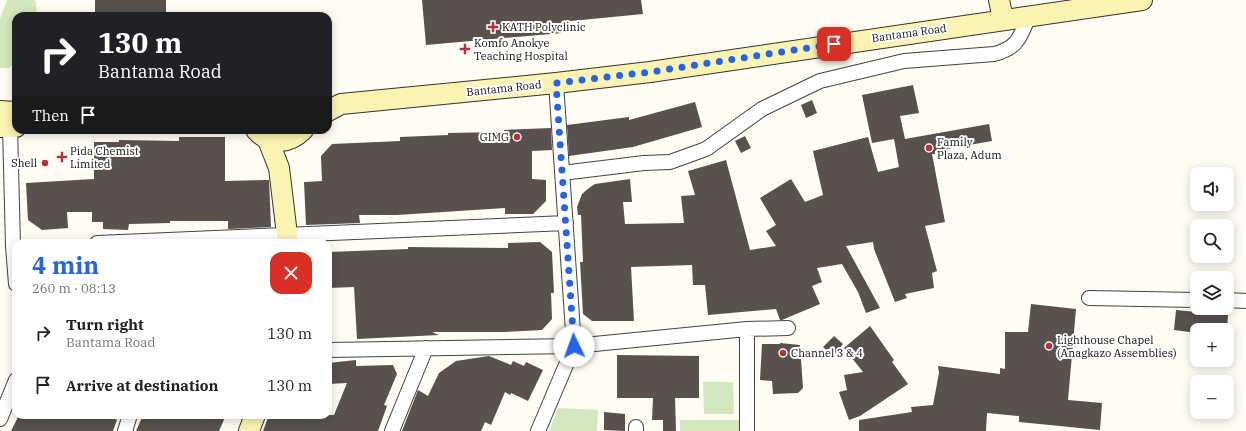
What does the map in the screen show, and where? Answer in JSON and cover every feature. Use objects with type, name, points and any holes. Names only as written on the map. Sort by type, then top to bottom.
[{"type":"main road","points":[[999,0],[1003,20]]},
{"type":"main road","name":"Bantama Road","points":[[332,105],[556,83],[650,72],[1029,16],[1077,4],[1142,0]]},
{"type":"main road","points":[[262,136],[278,142],[288,141],[298,134]]},
{"type":"main road","points":[[279,168],[299,134]]},
{"type":"main road","points":[[262,136],[279,168],[288,239]]},
{"type":"main road","points":[[249,431],[254,419]]},
{"type":"street","points":[[562,173],[644,163],[670,162],[706,149],[762,108],[820,81],[904,61],[994,54],[1008,51],[1020,36],[1029,16]]},
{"type":"street","points":[[538,431],[574,346],[556,83]]},
{"type":"street","points":[[8,121],[14,239]]},
{"type":"street","points":[[288,239],[566,223]]},
{"type":"street","points":[[1089,298],[1190,300]]},
{"type":"street","points":[[1234,300],[1246,301]]},
{"type":"street","points":[[332,350],[574,346],[747,329],[788,328]]},
{"type":"street","points":[[747,329],[747,431]]},
{"type":"street","points":[[392,431],[426,348]]},
{"type":"street","points":[[0,419],[12,390]]},
{"type":"street","points":[[125,431],[129,419]]},
{"type":"green space","points":[[7,0],[34,0],[36,2],[37,12],[12,12],[12,65],[9,68],[0,68],[0,19]]},
{"type":"green space","points":[[703,382],[733,382],[734,414],[704,414]]},
{"type":"green space","points":[[558,408],[598,410],[597,431],[549,431]]},
{"type":"green space","points":[[680,420],[741,420],[741,431],[680,431]]},
{"type":"building","points":[[95,0],[166,0],[166,12],[95,12]]},
{"type":"building","name":"KATH Polyclinic","points":[[422,0],[641,0],[643,14],[561,22],[562,33],[426,45]]},
{"type":"building","points":[[913,85],[919,113],[900,116],[905,139],[989,124],[992,141],[935,151],[935,154],[932,154],[945,222],[925,226],[937,271],[932,273],[934,288],[905,294],[907,298],[895,302],[874,249],[873,242],[846,246],[880,308],[866,313],[858,292],[842,264],[817,268],[822,282],[812,286],[820,304],[782,320],[780,320],[776,309],[708,315],[705,285],[693,285],[692,265],[631,267],[634,321],[592,321],[583,314],[580,262],[583,262],[581,215],[578,215],[577,207],[582,194],[589,188],[595,184],[630,179],[632,202],[623,202],[625,224],[684,223],[681,196],[695,195],[688,171],[726,160],[750,250],[776,246],[766,231],[776,225],[760,198],[791,179],[805,202],[823,195],[813,151],[868,137],[878,172],[899,167],[894,139],[872,143],[862,95]]},
{"type":"building","points":[[812,100],[817,113],[806,118],[801,105]]},
{"type":"building","points":[[695,102],[702,127],[633,147],[569,156],[567,125],[629,117],[629,120]]},
{"type":"building","points":[[551,128],[552,150],[532,151],[532,179],[546,180],[546,201],[533,214],[505,214],[505,208],[397,215],[359,215],[360,223],[306,225],[304,182],[322,181],[321,156],[332,144],[400,141],[400,137],[448,135],[448,133],[504,132],[504,130]]},
{"type":"building","points":[[745,136],[751,148],[741,153],[735,141]]},
{"type":"building","points":[[179,137],[225,137],[225,181],[269,180],[271,227],[228,229],[228,221],[170,221],[170,223],[129,224],[128,230],[103,229],[103,222],[92,222],[92,212],[67,212],[68,228],[42,230],[28,220],[26,183],[94,179],[94,142],[119,142],[119,140],[179,141]]},
{"type":"building","points":[[540,242],[552,252],[554,293],[551,293],[552,319],[542,330],[503,332],[432,332],[439,335],[357,339],[354,287],[332,288],[332,252],[408,249],[408,247],[508,248],[508,243]]},
{"type":"building","points":[[1031,304],[1076,309],[1068,400],[1102,403],[1100,430],[1019,422],[1019,416],[987,413],[986,431],[859,431],[859,420],[912,412],[911,407],[933,405],[939,373],[938,366],[1000,374],[1000,368],[1005,369],[1005,332],[1028,332]]},
{"type":"building","points":[[1176,310],[1190,311],[1190,315],[1228,315],[1227,323],[1190,323],[1190,332],[1174,330]]},
{"type":"building","points":[[870,326],[894,360],[892,362],[908,384],[860,416],[849,420],[839,392],[847,390],[844,375],[863,372],[844,348]]},
{"type":"building","points":[[834,336],[843,344],[833,356],[823,347]]},
{"type":"building","points":[[780,343],[800,345],[803,388],[798,393],[773,394],[772,381],[760,380],[762,344]]},
{"type":"building","points":[[617,355],[699,356],[699,398],[675,398],[676,431],[663,431],[663,420],[652,420],[653,398],[617,398]]},
{"type":"building","points":[[489,356],[511,365],[513,361],[524,366],[526,362],[543,370],[528,401],[511,393],[510,395],[505,392],[491,425],[485,422],[481,431],[402,431],[418,390],[428,396],[439,373],[456,361]]},
{"type":"building","points":[[356,360],[356,366],[393,365],[397,374],[384,405],[387,406],[378,431],[263,431],[268,419],[332,419],[332,415],[334,415],[347,383],[332,384],[332,363]]},
{"type":"building","points":[[604,412],[625,414],[625,431],[604,430]]},
{"type":"building","points":[[17,419],[117,420],[113,431],[11,431]]},
{"type":"building","points":[[141,419],[224,419],[219,431],[136,431]]},
{"type":"place","name":"KATH Polyclinic","points":[[493,27]]},
{"type":"place","name":"Komfo Anokye Teaching Hospital","points":[[465,49]]},
{"type":"place","name":"GIMG","points":[[517,137]]},
{"type":"place","name":"Family Plaza, Adum","points":[[929,148]]},
{"type":"place","name":"Pida Chemist Limited","points":[[62,157]]},
{"type":"place","name":"Shell","points":[[45,163]]},
{"type":"place","name":"Lighthouse Chapel (Anagkazo Assemblies)","points":[[1049,346]]},
{"type":"place","name":"Channel 3 & 4","points":[[783,353]]},
{"type":"route","points":[[574,346],[556,83],[650,72],[834,44]]}]
